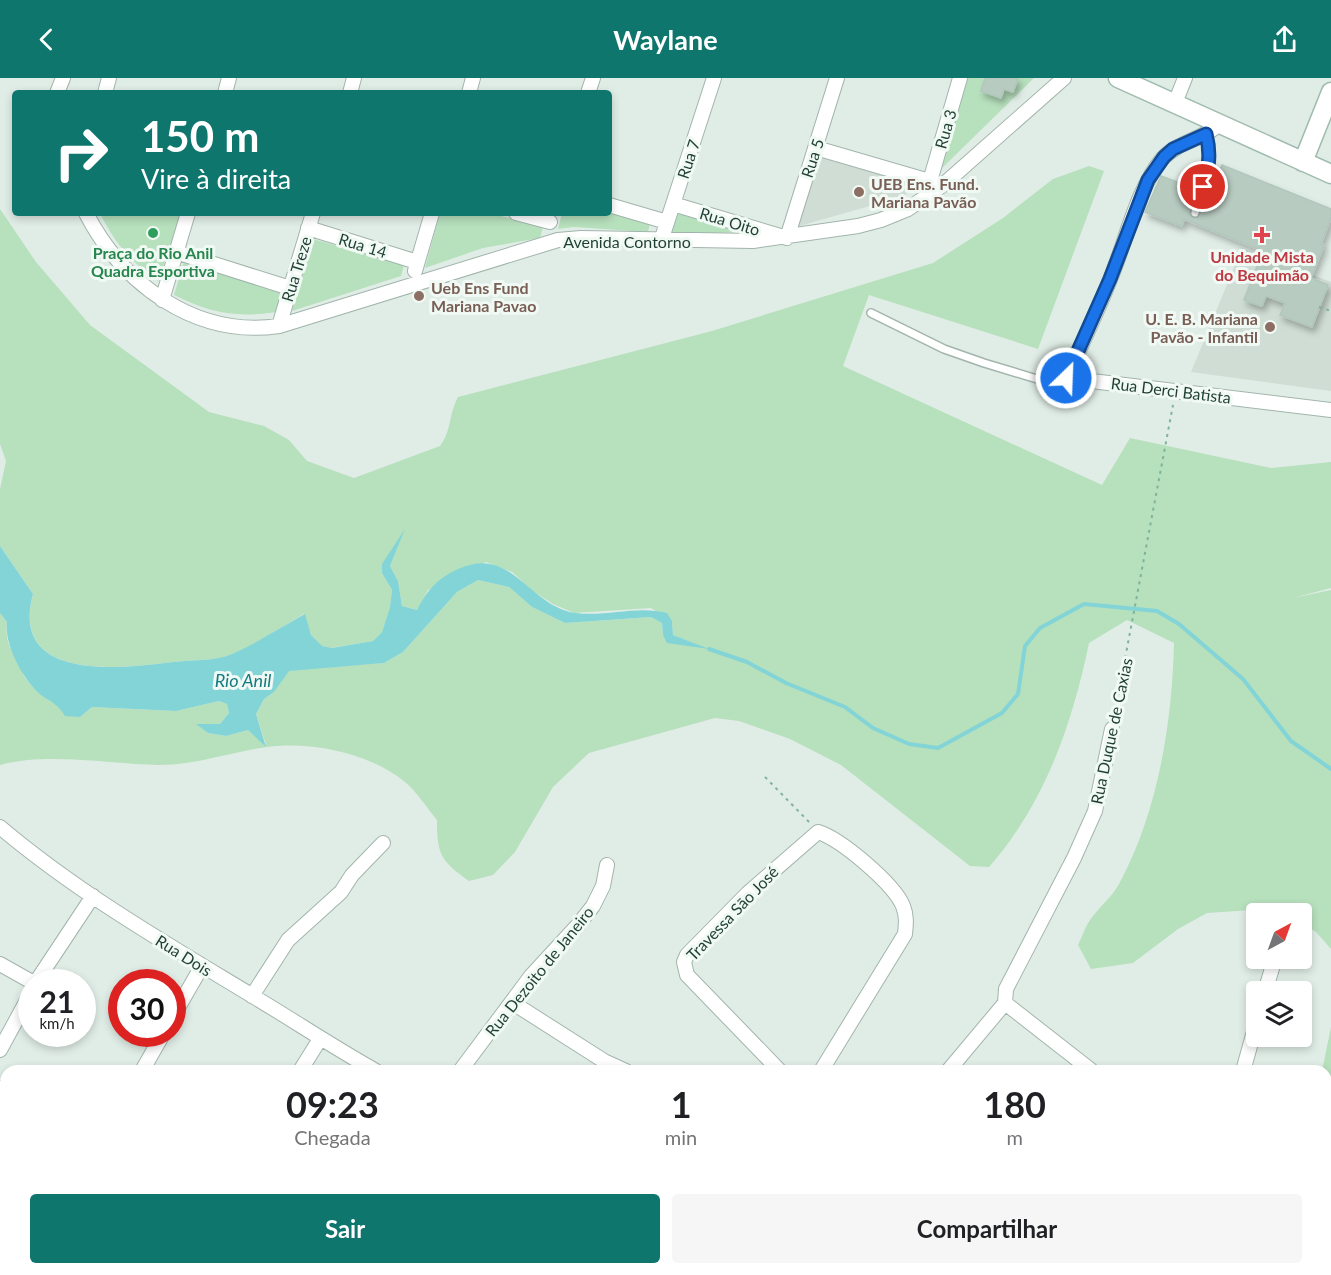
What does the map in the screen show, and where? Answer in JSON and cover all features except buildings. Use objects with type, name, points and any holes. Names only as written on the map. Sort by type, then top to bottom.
[{"type":"street","name":"Rua 7","points":[[661,241],[714,78]]},
{"type":"street","name":"Rua 5","points":[[787,238],[837,78]]},
{"type":"street","name":"Rua 3","points":[[937,183],[960,78]]},
{"type":"street","name":"Avenida Contorno","points":[[1040,100],[1055,78]]},
{"type":"street","name":"Avenida Contorno","points":[[88,216],[115,258],[134,278],[162,300],[220,324],[249,329],[279,326],[544,243],[581,238],[725,242],[787,238],[881,220],[908,209],[1064,78]]},
{"type":"street","points":[[1118,78],[1175,103],[1213,128],[1331,174]]},
{"type":"street","points":[[1175,103],[1185,78]]},
{"type":"street","points":[[1303,162],[1331,92]]},
{"type":"street","points":[[1066,378],[1110,279],[1148,180],[1164,157],[1173,149],[1213,128]]},
{"type":"street","points":[[816,148],[937,183]]},
{"type":"street","name":"Rua Oito","points":[[673,204],[787,238]]},
{"type":"street","points":[[612,206],[667,222]]},
{"type":"street","points":[[162,300],[187,216]]},
{"type":"street","name":"Rua Treze","points":[[279,326],[312,216]]},
{"type":"street","points":[[411,284],[431,216]]},
{"type":"street","points":[[544,243],[552,218]]},
{"type":"street","name":"Rua 14","points":[[309,228],[417,262]]},
{"type":"street","points":[[176,252],[290,288]]},
{"type":"street","name":"Rua Derci Batista","points":[[1066,378],[1331,410]]},
{"type":"street","name":"Rua Duque de Caxias","points":[[953,1065],[1005,1003],[1006,989],[1074,858],[1095,811],[1112,729]]},
{"type":"street","name":"Rua Dois","points":[[0,827],[32,854],[93,896],[202,966],[366,1065]]},
{"type":"street","points":[[818,831],[839,842],[893,892],[902,904],[907,918],[905,934],[825,1065]]},
{"type":"street","name":"Travessa São José","points":[[774,1065],[687,975],[684,962],[687,955],[748,893],[818,831]]},
{"type":"street","points":[[252,996],[288,940],[341,892],[352,875],[382,843]]},
{"type":"street","name":"Rua Dezoito de Janeiro","points":[[465,1065],[531,976],[593,906],[603,886],[608,865]]},
{"type":"street","points":[[43,969],[93,896]]},
{"type":"street","points":[[0,964],[18,974]]},
{"type":"street","points":[[186,994],[202,966]]},
{"type":"street","points":[[513,1003],[600,1065]]},
{"type":"street","points":[[1005,1003],[1084,1065]]},
{"type":"street","points":[[0,1050],[18,1017]]},
{"type":"street","points":[[304,1065],[320,1039]]},
{"type":"street","points":[[146,1065],[156,1047]]},
{"type":"street","points":[[1245,1065],[1250,1047]]},
{"type":"lane","points":[[1195,213],[1209,167],[1209,149],[1213,128]]},
{"type":"lane","points":[[871,313],[944,349],[984,363],[1047,382],[1066,378]]},
{"type":"path","points":[[1319,307],[1331,311]]},
{"type":"path","name":"Rua Duque de Caxias","points":[[1112,729],[1175,391]]},
{"type":"path","points":[[765,777],[818,831]]},
{"type":"shaded area","name":"UEB Ens. Fund. Mariana Pavão","points":[[822,155],[923,186],[898,198],[796,227]]},
{"type":"shaded area","name":"U. E. B. Mariana Pavão - Infantil","points":[[1242,248],[1331,282],[1331,391],[1191,372]]},
{"type":"green space","points":[[968,78],[985,78],[981,91],[1001,98],[1004,89],[1013,92],[1018,78],[1034,78],[938,172]]},
{"type":"green space","points":[[1089,166],[1104,171],[1038,349],[869,295],[843,366],[1102,485],[1130,438],[1271,468],[1331,462],[1331,588],[1293,598],[1331,590],[1331,949],[1312,929],[1312,903],[1246,903],[1246,910],[1207,913],[1178,929],[1133,963],[1091,969],[1078,945],[1090,920],[1119,884],[1144,827],[1160,767],[1170,705],[1174,643],[1127,620],[1089,643],[1074,704],[1054,762],[1026,817],[989,867],[970,866],[841,765],[790,739],[739,721],[715,718],[589,753],[553,787],[515,852],[493,875],[469,881],[452,868],[443,856],[438,841],[437,820],[405,782],[375,763],[339,751],[284,746],[253,749],[200,761],[159,765],[38,759],[0,765],[0,613],[7,622],[7,639],[26,679],[44,696],[80,717],[92,707],[176,711],[219,701],[227,704],[229,713],[220,724],[197,724],[208,733],[226,736],[248,730],[266,745],[256,714],[264,699],[274,692],[289,670],[384,663],[403,652],[457,592],[478,580],[509,587],[532,607],[565,623],[651,617],[662,623],[663,635],[705,648],[673,635],[672,621],[651,608],[574,613],[553,604],[533,591],[512,572],[486,562],[428,590],[417,610],[402,606],[398,581],[390,566],[404,531],[382,573],[392,590],[390,607],[382,632],[373,641],[331,648],[321,646],[311,635],[304,614],[241,650],[217,658],[125,667],[99,667],[74,664],[53,656],[38,643],[30,622],[33,594],[0,546],[0,489],[6,461],[0,444],[0,209],[36,262],[90,325],[209,412],[264,426],[289,440],[307,461],[354,478],[440,446],[458,397],[712,331],[933,263],[1003,218],[1053,179]]},
{"type":"green space","points":[[677,211],[750,232],[671,234]]},
{"type":"green space","points":[[612,212],[650,223],[648,232],[574,227],[558,229],[561,216],[612,216]]},
{"type":"green space","points":[[102,216],[181,216],[158,281],[124,251]]},
{"type":"green space","points":[[439,216],[501,216],[543,227],[540,238],[483,248],[425,268]]},
{"type":"green space","points":[[313,239],[404,265],[401,276],[292,311]]},
{"type":"green space","points":[[184,261],[282,292],[277,312],[236,314],[212,310],[174,295]]},
{"type":"green space","points":[[1331,1027],[1331,1065],[1323,1065]]},
{"type":"water","name":"Rio Anil","points":[[405,529],[390,566],[398,581],[402,606],[417,610],[433,586],[458,569],[477,563],[493,564],[520,579],[545,600],[576,613],[599,614],[644,610],[667,613],[672,621],[673,635],[709,649],[667,643],[663,635],[662,623],[651,617],[565,623],[532,607],[509,587],[478,580],[457,592],[403,652],[384,663],[289,671],[274,692],[264,699],[256,714],[266,747],[248,730],[226,736],[208,733],[196,724],[220,724],[229,713],[227,704],[219,701],[176,711],[92,707],[80,717],[65,716],[57,706],[34,688],[22,671],[12,651],[7,622],[0,613],[0,546],[33,594],[30,622],[37,643],[53,656],[74,664],[125,667],[223,657],[252,644],[305,614],[311,635],[322,646],[332,648],[373,641],[382,632],[390,607],[392,590],[382,573],[382,564]]},
{"type":"waterway","points":[[709,649],[747,662],[786,683],[845,707],[873,728],[909,744],[938,748],[1002,713],[1018,694],[1025,646],[1040,628],[1084,604],[1157,611],[1179,624],[1243,679],[1291,741],[1331,769]]},
{"type":"place","name":"UEB Ens. Fund. Mariana Pavão","points":[[859,192]]},
{"type":"place","name":"Praça do Rio Anil Quadra Esportiva","points":[[153,233]]},
{"type":"place","name":"Unidade Mista do Bequimão","points":[[1262,235]]},
{"type":"place","name":"Ueb Ens Fund Mariana Pavao","points":[[419,296]]},
{"type":"place","name":"U. E. B. Mariana Pavão - Infantil","points":[[1270,327]]},
{"type":"route","points":[[1066,378],[1110,279],[1148,180],[1164,157],[1173,149],[1206,134],[1209,167],[1203,187]]}]
